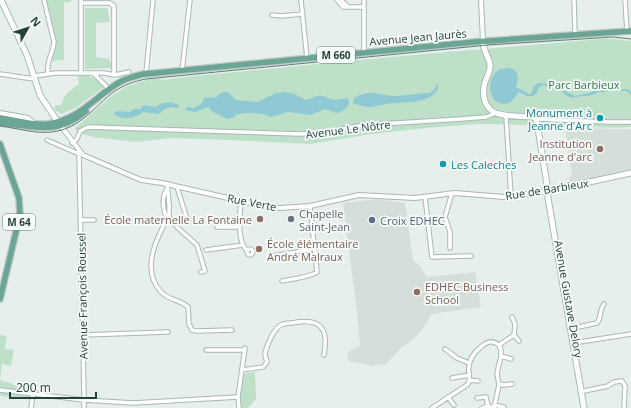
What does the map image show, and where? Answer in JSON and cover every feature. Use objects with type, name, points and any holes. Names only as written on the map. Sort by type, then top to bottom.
[{"type":"main road","points":[[1,1],[26,53],[41,97],[59,123]]},
{"type":"main road","name":"Avenue Jean Jaurès","points":[[59,123],[80,112],[109,89],[125,79],[146,74],[483,41],[630,32]]},
{"type":"main road","points":[[483,41],[484,50],[490,65],[484,83],[484,96],[488,106],[496,113]]},
{"type":"main road","name":"Avenue Le Nôtre","points":[[496,113],[506,116],[532,116],[536,119]]},
{"type":"main road","name":"M 660","points":[[0,118],[48,128],[59,123]]},
{"type":"main road","name":"Avenue Gustave Delory","points":[[536,119],[548,199],[586,408]]},
{"type":"main road","name":"M 660","points":[[0,122],[34,125]]},
{"type":"main road","name":"M 64","points":[[0,144],[18,198],[20,212],[19,222],[0,299]]},
{"type":"main road","name":"Rue de Barbieux","points":[[548,191],[631,173]]},
{"type":"main road","name":"Avenue Gustave Delory","points":[[548,191],[550,193],[574,328],[575,343],[586,408]]},
{"type":"street","points":[[44,0],[54,42],[48,63],[48,74]]},
{"type":"street","points":[[146,74],[153,0]]},
{"type":"street","points":[[182,70],[190,0]]},
{"type":"street","points":[[301,0],[307,58]]},
{"type":"street","points":[[337,0],[342,6],[364,7]]},
{"type":"street","points":[[341,0],[348,7]]},
{"type":"street","points":[[364,0],[364,53]]},
{"type":"street","points":[[481,0],[483,41]]},
{"type":"street","points":[[574,0],[575,35]]},
{"type":"street","points":[[625,0],[630,32]]},
{"type":"street","points":[[81,73],[81,2],[102,2],[110,3],[114,6],[114,75]]},
{"type":"street","points":[[272,16],[303,14]]},
{"type":"street","points":[[0,74],[34,78],[48,74],[104,73],[114,75],[129,72]]},
{"type":"street","points":[[93,73],[109,89]]},
{"type":"street","points":[[0,113],[29,118],[34,125]]},
{"type":"street","name":"Avenue Le Nôtre","points":[[72,143],[77,138],[80,131],[88,127],[299,134],[321,133],[364,125],[484,117],[496,113]]},
{"type":"street","points":[[506,116],[511,197]]},
{"type":"street","name":"Avenue Le Nôtre","points":[[536,119],[631,122]]},
{"type":"street","name":"Rue Verte","points":[[59,123],[79,153],[142,180],[167,187],[177,187],[276,207],[310,206],[359,195],[415,198],[462,193]]},
{"type":"street","points":[[47,140],[79,153]]},
{"type":"street","name":"Avenue François Roussel","points":[[79,153],[84,408]]},
{"type":"street","points":[[167,187],[168,218],[154,244],[151,261],[153,277],[157,286],[162,293],[185,304],[188,307],[189,324],[192,330],[232,330]]},
{"type":"street","points":[[177,187],[188,222]]},
{"type":"street","name":"Rue de Barbieux","points":[[462,193],[495,197],[511,197],[548,191]]},
{"type":"street","points":[[450,248],[450,230],[446,217],[452,193]]},
{"type":"street","points":[[425,197],[432,257],[471,256]]},
{"type":"street","points":[[241,200],[240,227],[243,245],[247,251]]},
{"type":"street","points":[[282,281],[293,280],[302,276],[315,274],[317,272],[310,206]]},
{"type":"street","points":[[168,218],[197,244],[205,271],[201,272]]},
{"type":"street","name":"Avenue François Roussel","points":[[80,220],[94,220]]},
{"type":"street","points":[[217,227],[240,227]]},
{"type":"street","points":[[206,250],[243,245]]},
{"type":"street","points":[[273,256],[314,249]]},
{"type":"street","points":[[574,328],[597,323],[600,318],[601,308],[604,304]]},
{"type":"street","points":[[512,317],[515,324],[514,336],[519,341]]},
{"type":"street","points":[[242,370],[263,367],[267,362],[265,353],[274,331],[282,324],[309,321],[320,325],[326,337],[324,354]]},
{"type":"street","points":[[83,335],[168,332]]},
{"type":"street","points":[[575,343],[631,334]]},
{"type":"street","points":[[500,345],[514,336]]},
{"type":"street","points":[[432,408],[464,388],[469,383],[469,363],[474,352],[487,342],[494,342],[500,345]]},
{"type":"street","points":[[494,407],[499,384],[497,373],[501,356],[500,345]]},
{"type":"street","points":[[206,350],[244,349],[238,397],[239,408]]},
{"type":"street","points":[[445,350],[457,358],[469,363]]},
{"type":"street","points":[[501,356],[511,358]]},
{"type":"street","points":[[452,378],[469,375]]},
{"type":"street","points":[[470,380],[478,381]]},
{"type":"street","points":[[584,391],[608,386],[614,382],[622,381],[624,386],[624,408]]},
{"type":"street","points":[[499,384],[512,384]]},
{"type":"street","points":[[0,390],[134,403],[238,397]]},
{"type":"street","points":[[31,408],[33,394]]},
{"type":"street","points":[[448,397],[454,405]]},
{"type":"street","points":[[477,398],[486,397],[488,406]]},
{"type":"street","points":[[151,402],[152,408]]},
{"type":"street","points":[[482,408],[488,406],[504,407]]},
{"type":"shaded area","name":"Institution Jeanne d'arc","points":[[565,128],[631,129],[631,169],[570,184],[569,177],[572,174]]},
{"type":"shaded area","name":"EDHEC Business School","points":[[378,199],[405,203],[413,260],[421,267],[427,277],[475,272],[481,307],[432,314],[414,339],[400,349],[386,364],[372,366],[349,361],[347,353],[360,345],[343,203]]},
{"type":"green space","points":[[46,0],[71,0],[71,2],[64,2],[64,60],[49,61],[56,41]]},
{"type":"green space","points":[[85,8],[107,8],[110,22],[96,23],[96,57],[109,59],[113,68],[85,69]]},
{"type":"green space","name":"Parc Barbieux","points":[[601,39],[631,41],[631,127],[557,127],[533,129],[532,125],[476,124],[372,134],[310,144],[171,138],[136,142],[94,137],[78,133],[75,128],[118,91],[146,80],[164,80],[401,56]]},
{"type":"green space","points":[[77,74],[92,77],[105,86],[76,108],[61,114],[54,109],[56,105],[61,105],[66,94],[79,84]]},
{"type":"green space","points":[[0,334],[7,337],[5,349],[14,350],[11,366],[2,364],[0,379]]},
{"type":"green space","points":[[255,372],[256,399],[248,408],[241,408],[240,392],[243,374]]},
{"type":"green space","points":[[0,380],[19,386],[32,388],[31,398],[0,396]]},
{"type":"water","points":[[508,68],[515,71],[518,75],[516,88],[529,94],[531,94],[534,86],[538,83],[543,83],[562,89],[575,96],[600,91],[611,84],[620,89],[628,90],[631,92],[631,96],[627,91],[618,91],[612,86],[605,92],[572,98],[557,88],[542,85],[539,87],[536,94],[532,96],[527,96],[519,92],[511,102],[504,104],[499,103],[494,100],[490,89],[490,83],[496,72]]},
{"type":"water","points":[[438,83],[438,89],[435,93],[423,100],[370,107],[353,103],[354,98],[365,93],[403,96],[429,93],[433,91]]},
{"type":"water","points":[[226,92],[236,100],[257,102],[276,93],[286,92],[306,100],[320,95],[334,100],[348,98],[349,104],[343,111],[337,113],[325,109],[310,115],[288,112],[271,117],[264,114],[249,113],[238,114],[227,119],[213,112],[208,107],[196,112],[185,110],[187,107],[194,108],[201,104],[205,97],[215,98],[221,93]]},
{"type":"water","points":[[170,102],[179,105],[179,107],[167,108],[159,114],[143,112],[137,116],[129,118],[118,117],[114,113],[118,111],[129,112],[134,109],[140,109],[144,105],[155,107],[163,103]]},
{"type":"tram line","points":[[0,126],[39,132],[62,130],[86,116],[118,89],[146,79],[488,45],[613,37],[631,39]]},
{"type":"place","name":"Monument à Jeanne d'Arc","points":[[600,118]]},
{"type":"place","name":"Institution Jeanne d'arc","points":[[600,149]]},
{"type":"place","name":"Les Caleches","points":[[443,164]]},
{"type":"place","name":"École maternelle La Fontaine","points":[[260,219]]},
{"type":"place","name":"Chapelle Saint-Jean","points":[[291,219]]},
{"type":"place","name":"Croix EDHEC","points":[[372,220]]},
{"type":"place","name":"École élémentaire André Malraux","points":[[259,249]]},
{"type":"place","name":"EDHEC Business School","points":[[417,292]]}]
